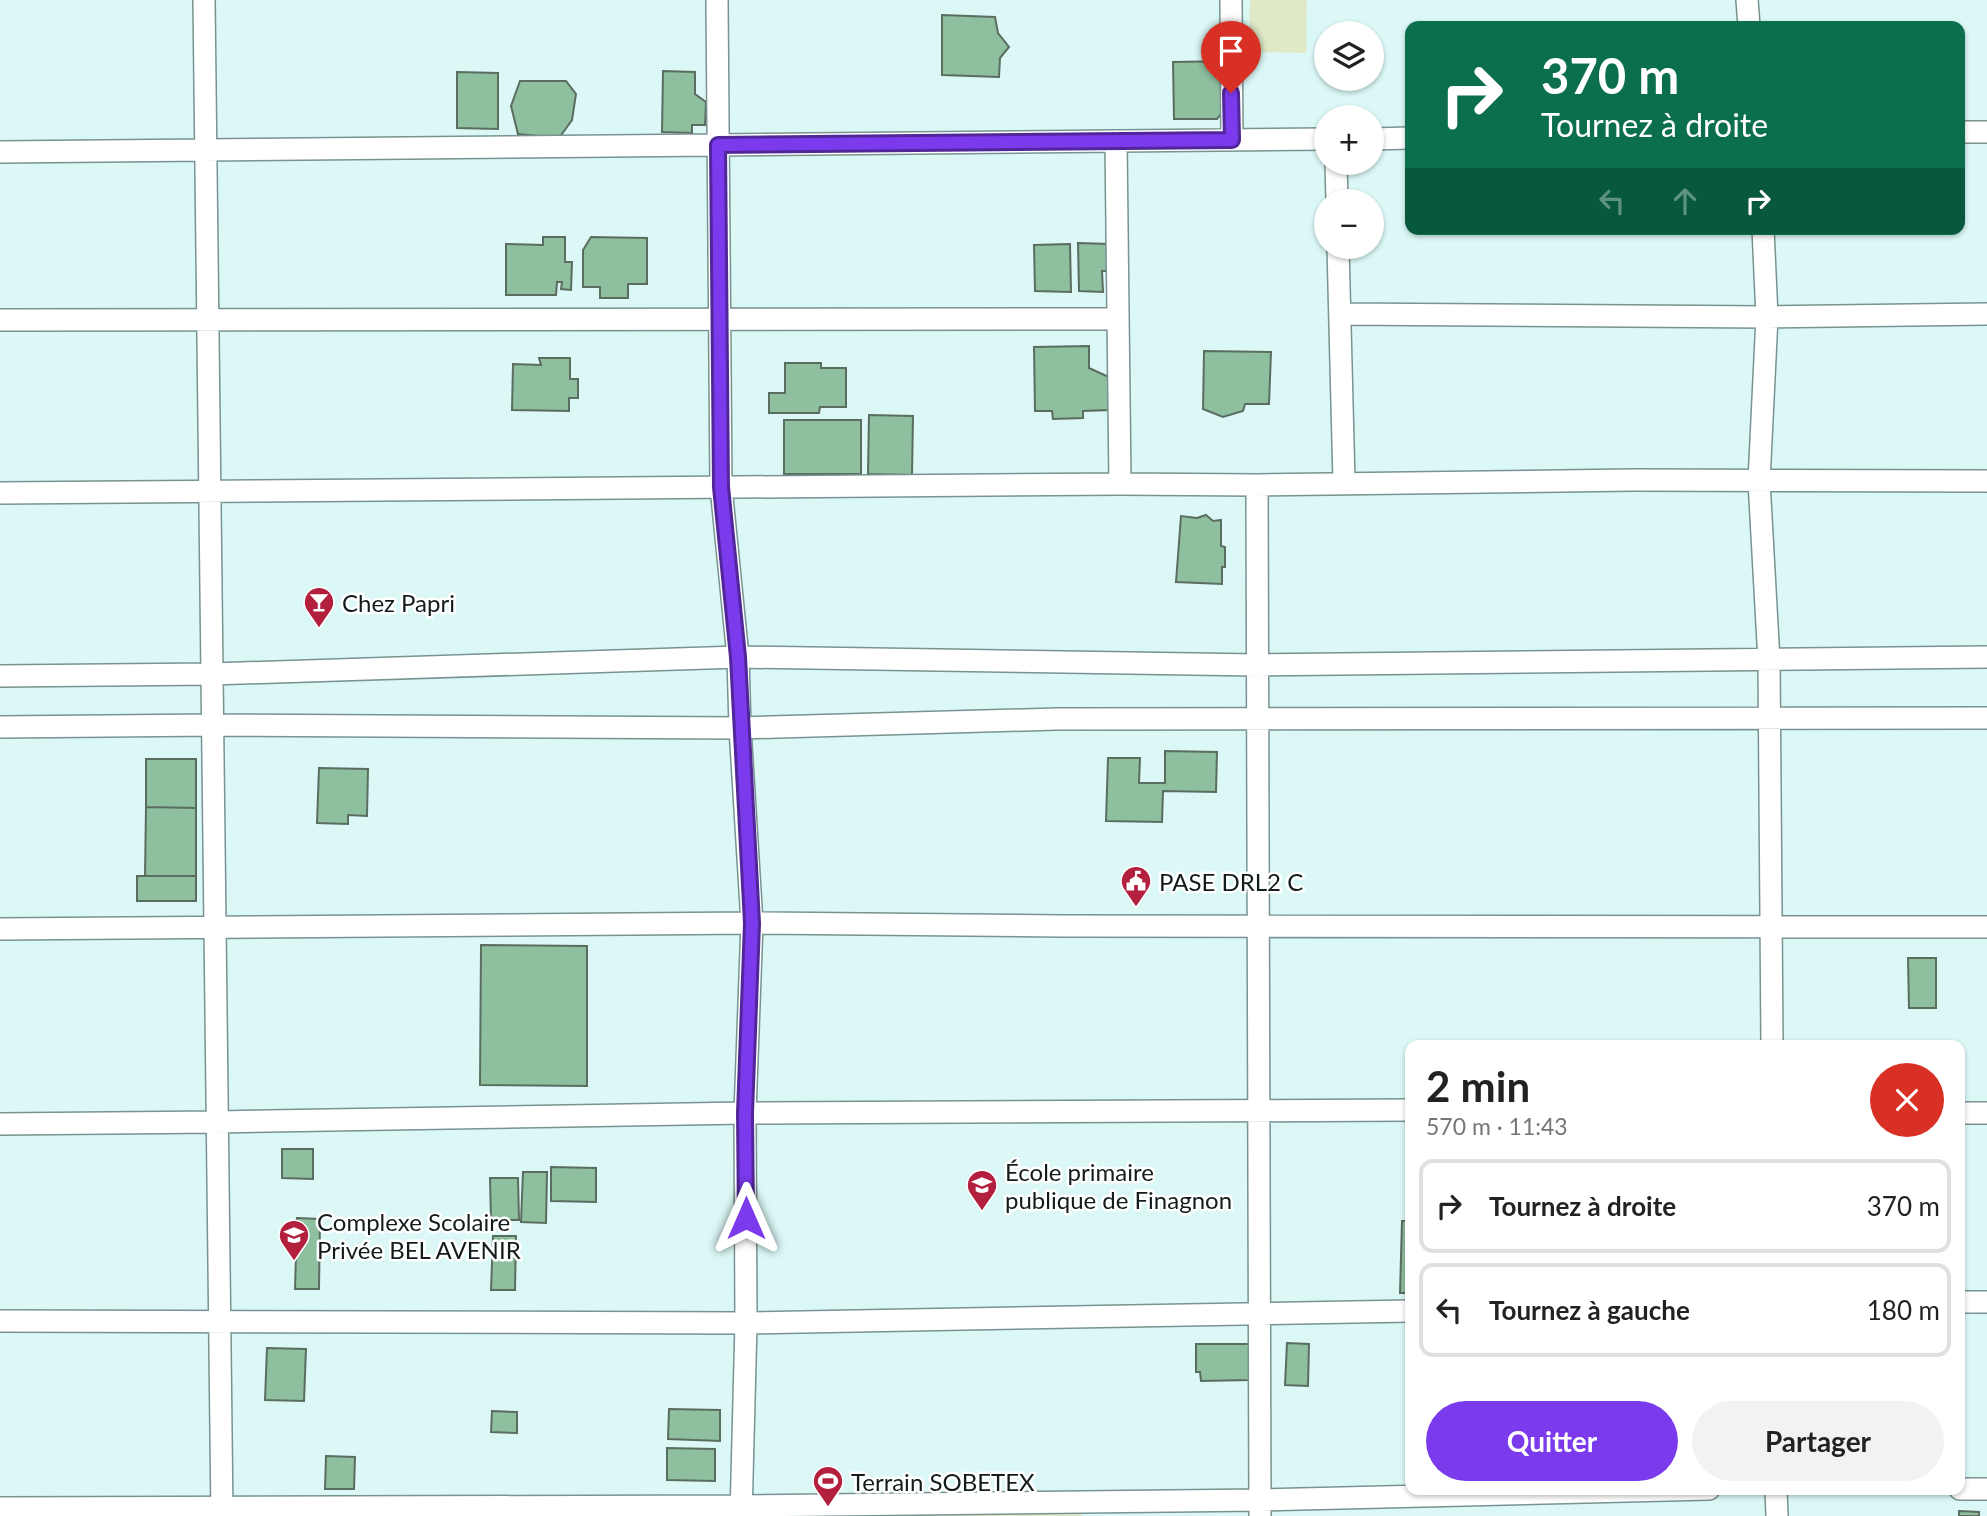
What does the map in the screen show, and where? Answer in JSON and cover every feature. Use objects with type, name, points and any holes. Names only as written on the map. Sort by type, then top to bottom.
[{"type":"street","points":[[204,0],[222,1512]]},
{"type":"street","points":[[717,0],[721,487],[738,657],[752,923],[745,1113],[746,1323],[741,1511]]},
{"type":"street","points":[[1231,0],[1232,140]]},
{"type":"street","points":[[1747,0],[1749,21]]},
{"type":"street","points":[[1965,132],[1987,132]]},
{"type":"street","points":[[1384,139],[1405,138]]},
{"type":"street","points":[[0,152],[1314,139]]},
{"type":"street","points":[[1116,141],[1120,484]]},
{"type":"street","points":[[1763,235],[1767,317],[1759,481],[1769,661],[1772,1040]]},
{"type":"street","points":[[1338,259],[1344,482]]},
{"type":"street","points":[[1340,314],[1767,317],[1987,314]]},
{"type":"street","points":[[0,320],[1118,319]]},
{"type":"street","points":[[0,493],[1257,485],[1344,482],[1987,481]]},
{"type":"street","points":[[1257,485],[1260,1508]]},
{"type":"street","points":[[0,676],[212,674],[738,657],[1257,665],[1987,657]]},
{"type":"street","points":[[0,727],[213,725],[740,728],[1056,719],[1987,718]]},
{"type":"street","points":[[0,929],[752,923],[1987,927]]},
{"type":"street","points":[[0,1124],[745,1113],[1405,1110]]},
{"type":"street","points":[[1965,1113],[1987,1113]]},
{"type":"street","points":[[1965,1302],[1987,1302]]},
{"type":"street","points":[[0,1321],[746,1323],[1405,1311]]},
{"type":"street","points":[[1965,1489],[1987,1489]]},
{"type":"street","points":[[0,1507],[222,1512],[1260,1508],[1567,1495]]},
{"type":"street","points":[[1776,1495],[1777,1516]]},
{"type":"green space","points":[[1250,0],[1307,0],[1306,53],[1249,52]]},
{"type":"green space","points":[[1082,1511],[1082,1516],[744,1516]]},
{"type":"building","points":[[942,15],[995,17],[998,33],[1009,47],[1000,58],[999,77],[942,75]]},
{"type":"building","points":[[1228,61],[1224,110],[1217,119],[1174,119],[1173,62]]},
{"type":"building","points":[[663,71],[695,72],[695,94],[706,102],[705,125],[692,125],[692,133],[662,132]]},
{"type":"building","points":[[457,72],[498,73],[498,129],[457,128]]},
{"type":"building","points":[[520,81],[566,81],[576,94],[572,120],[559,138],[518,134],[511,106]]},
{"type":"building","points":[[543,237],[565,237],[565,262],[572,262],[571,290],[561,289],[562,282],[557,282],[556,295],[506,295],[506,244],[543,245]]},
{"type":"building","points":[[591,237],[647,238],[647,284],[628,284],[628,298],[600,298],[600,287],[583,287],[583,250]]},
{"type":"building","points":[[1078,243],[1110,244],[1112,271],[1102,271],[1103,292],[1079,291]]},
{"type":"building","points":[[1070,244],[1071,292],[1035,291],[1034,245]]},
{"type":"building","points":[[1089,346],[1089,368],[1111,378],[1111,410],[1083,411],[1083,418],[1053,419],[1052,411],[1035,411],[1034,347]]},
{"type":"building","points":[[1204,351],[1271,352],[1269,404],[1245,404],[1243,411],[1223,417],[1203,409]]},
{"type":"building","points":[[539,358],[570,358],[570,379],[578,379],[578,398],[569,398],[569,411],[512,410],[513,364],[541,365]]},
{"type":"building","points":[[785,363],[821,363],[821,368],[846,368],[846,407],[820,407],[819,413],[769,413],[769,393],[785,393]]},
{"type":"building","points":[[869,415],[913,416],[912,475],[868,474]]},
{"type":"building","points":[[784,420],[861,420],[861,474],[784,474]]},
{"type":"building","points":[[1206,515],[1213,521],[1221,520],[1221,546],[1225,547],[1222,584],[1176,582],[1181,516],[1197,518]]},
{"type":"building","points":[[1165,751],[1217,752],[1216,792],[1163,791],[1162,822],[1106,821],[1108,758],[1140,758],[1139,783],[1165,783]]},
{"type":"building","points":[[146,759],[196,759],[196,808],[146,807]]},
{"type":"building","points":[[319,768],[368,769],[367,816],[348,815],[348,824],[317,823]]},
{"type":"building","points":[[146,807],[196,808],[196,876],[145,876]]},
{"type":"building","points":[[137,876],[196,876],[196,901],[137,901]]},
{"type":"building","points":[[481,945],[587,946],[587,1086],[480,1085]]},
{"type":"building","points":[[1908,958],[1936,958],[1936,1008],[1909,1008]]},
{"type":"building","points":[[282,1149],[313,1149],[313,1179],[282,1178]]},
{"type":"building","points":[[551,1167],[596,1168],[596,1202],[551,1201]]},
{"type":"building","points":[[523,1172],[547,1172],[546,1223],[521,1222]]},
{"type":"building","points":[[490,1178],[518,1178],[519,1220],[491,1220]]},
{"type":"building","points":[[297,1218],[320,1219],[319,1289],[295,1289]]},
{"type":"building","points":[[1402,1221],[1405,1221],[1405,1293],[1400,1293]]},
{"type":"building","points":[[493,1236],[516,1236],[515,1290],[491,1290]]},
{"type":"building","points":[[1287,1343],[1309,1344],[1308,1386],[1285,1385]]},
{"type":"building","points":[[1196,1344],[1249,1344],[1250,1380],[1201,1381],[1200,1372],[1196,1372]]},
{"type":"building","points":[[267,1348],[306,1349],[304,1401],[265,1400]]},
{"type":"building","points":[[669,1409],[720,1410],[720,1441],[668,1439]]},
{"type":"building","points":[[492,1411],[517,1412],[517,1433],[491,1432]]},
{"type":"building","points":[[667,1448],[715,1449],[715,1481],[667,1480]]},
{"type":"building","points":[[326,1456],[355,1457],[354,1489],[325,1489]]},
{"type":"building","points":[[1959,1511],[1979,1512],[1979,1516],[1959,1516]]},
{"type":"place","name":"Chez Papri","points":[[319,629]]},
{"type":"place","name":"PASE DRL2 C","points":[[1136,908]]},
{"type":"place","name":"École primaire publique de Finagnon","points":[[982,1212]]},
{"type":"place","name":"Complexe Scolaire Privée BEL AVENIR","points":[[294,1262]]},
{"type":"place","name":"Terrain SOBETEX","points":[[828,1508]]},
{"type":"route","points":[[746,1218],[745,1113],[752,923],[738,657],[721,487],[718,145],[1232,140],[1231,93]]}]
